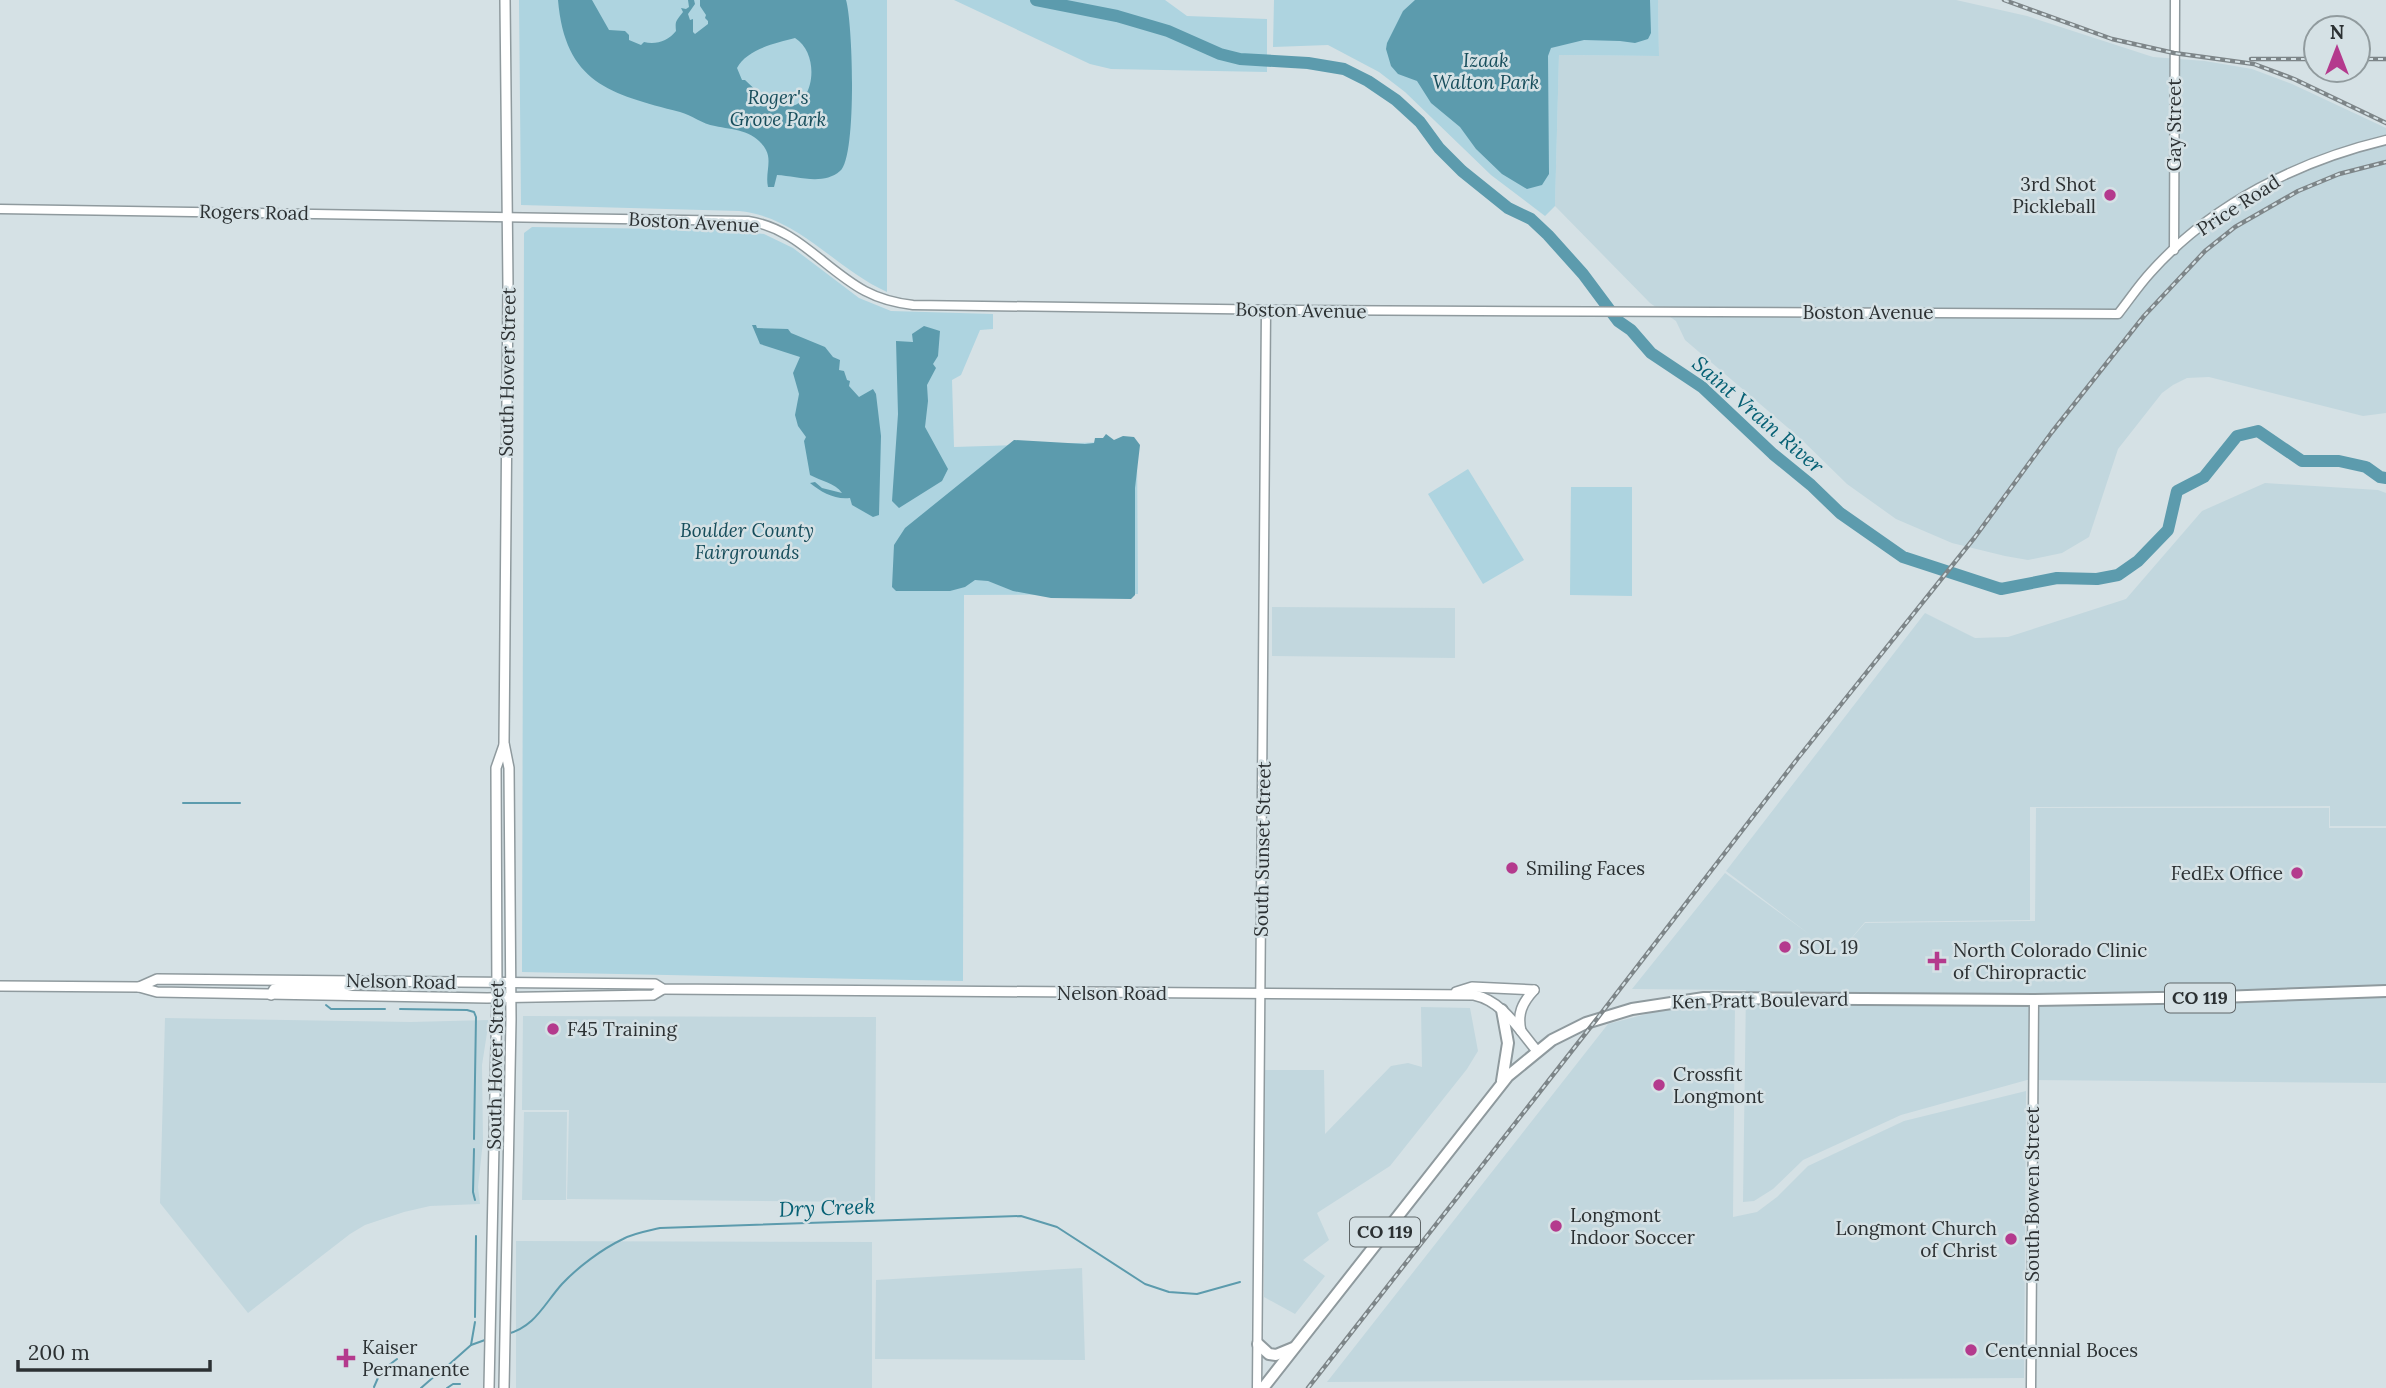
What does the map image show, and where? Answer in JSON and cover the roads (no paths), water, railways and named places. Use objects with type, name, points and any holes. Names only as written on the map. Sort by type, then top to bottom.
[{"type":"highway","name":"Ken Pratt Boulevard","points":[[1263,1388],[1502,1084],[1537,1051],[1569,1031],[1609,1016],[1655,1004],[1704,998],[2034,1000],[2386,991]]},
{"type":"highway","points":[[1502,1010],[1508,1044],[1502,1084]]},
{"type":"highway","points":[[1258,1344],[1264,1352],[1276,1355],[1296,1346]]},
{"type":"main road","name":"South Hover Street","points":[[504,1388],[511,997],[509,768],[504,743],[508,216],[505,0]]},
{"type":"main road","name":"South Hover Street","points":[[489,1388],[497,997],[496,768],[504,743]]},
{"type":"main road","points":[[496,796],[509,796]]},
{"type":"main road","name":"Nelson Road","points":[[139,987],[157,979],[510,981],[655,984],[663,989]]},
{"type":"main road","points":[[271,995],[274,989],[278,988],[340,988],[373,981]]},
{"type":"main road","name":"Nelson Road","points":[[0,986],[139,987],[157,992],[271,995],[497,997],[653,995],[663,989],[1447,995],[1483,997],[1502,1010],[1537,1051]]},
{"type":"main road","points":[[1447,995],[1472,987],[1534,990],[1524,1000],[1520,1009],[1522,1033]]},
{"type":"street","name":"Gay Street","points":[[2174,250],[2175,0]]},
{"type":"street","name":"Price Road","points":[[2118,314],[2151,272],[2174,250],[2235,202],[2324,158],[2386,140]]},
{"type":"street","name":"Rogers Road","points":[[0,209],[508,216]]},
{"type":"street","name":"Boston Avenue","points":[[508,216],[761,223],[794,238],[866,292],[901,303],[1266,310],[2118,314]]},
{"type":"street","name":"South Sunset Street","points":[[1257,1388],[1266,310]]},
{"type":"street","name":"South Bowen Street","points":[[2031,1388],[2034,1000]]},
{"type":"waterway","name":"Saint Vrain River","points":[[1036,0],[1117,16],[1168,31],[1220,54],[1240,59],[1308,63],[1344,69],[1368,81],[1396,100],[1420,122],[1439,148],[1462,171],[1508,208],[1531,219],[1548,235],[1583,274],[1618,321],[1631,330],[1651,353],[1702,387],[1840,513],[1903,557],[2001,589],[2057,578],[2097,579],[2118,575],[2138,561],[2168,530],[2177,491],[2204,477],[2237,436],[2258,431],[2302,461],[2339,461],[2366,467],[2386,478]]},
{"type":"waterway","points":[[183,803],[240,803]]},
{"type":"waterway","points":[[326,1005],[331,1009],[385,1009]]},
{"type":"waterway","points":[[400,1009],[474,1012],[474,1139]]},
{"type":"waterway","points":[[474,1149],[475,1200]]},
{"type":"waterway","name":"Dry Creek","points":[[507,1334],[517,1331],[532,1320],[562,1284],[599,1253],[627,1237],[660,1228],[1021,1216],[1057,1227],[1145,1284],[1169,1292],[1197,1294],[1240,1282]]},
{"type":"waterway","points":[[475,1317],[476,1236]]},
{"type":"waterway","points":[[471,1345],[475,1322]]},
{"type":"waterway","name":"Dry Creek","points":[[444,1369],[471,1345],[485,1340]]},
{"type":"waterway","points":[[374,1387],[381,1371],[397,1359]]},
{"type":"waterway","name":"Dry Creek","points":[[421,1388],[437,1374]]},
{"type":"waterway","points":[[447,1388],[460,1384]]},
{"type":"railway","points":[[2004,0],[2112,39],[2174,53],[2254,64],[2294,79],[2386,123]]},
{"type":"railway","points":[[2251,59],[2302,59]]},
{"type":"railway","points":[[2372,59],[2386,59]]},
{"type":"railway","points":[[1308,1388],[1798,758],[1975,537],[2052,432],[2144,316],[2205,251],[2235,227],[2298,191],[2339,174],[2386,162]]},
{"type":"place","name":"3rd Shot Pickleball","points":[[2110,195]]},
{"type":"place","name":"Smiling Faces","points":[[1512,868]]},
{"type":"place","name":"FedEx Office","points":[[2297,873]]},
{"type":"place","name":"SOL 19","points":[[1785,947]]},
{"type":"place","name":"North Colorado Clinic of Chiropractic","points":[[1937,961]]},
{"type":"place","name":"F45 Training","points":[[553,1029]]},
{"type":"place","name":"Crossfit Longmont","points":[[1659,1085]]},
{"type":"place","name":"Longmont Indoor Soccer","points":[[1556,1226]]},
{"type":"place","name":"Longmont Church of Christ","points":[[2011,1239]]},
{"type":"place","name":"Centennial Boces","points":[[1971,1350]]},
{"type":"place","name":"Kaiser Permanente","points":[[346,1358]]},
{"type":"park label","name":"Izaak Walton Park","points":[[1486,71]]},
{"type":"park label","name":"Roger's Grove Park","points":[[778,108]]},
{"type":"park label","name":"Boulder County Fairgrounds","points":[[747,541]]}]
